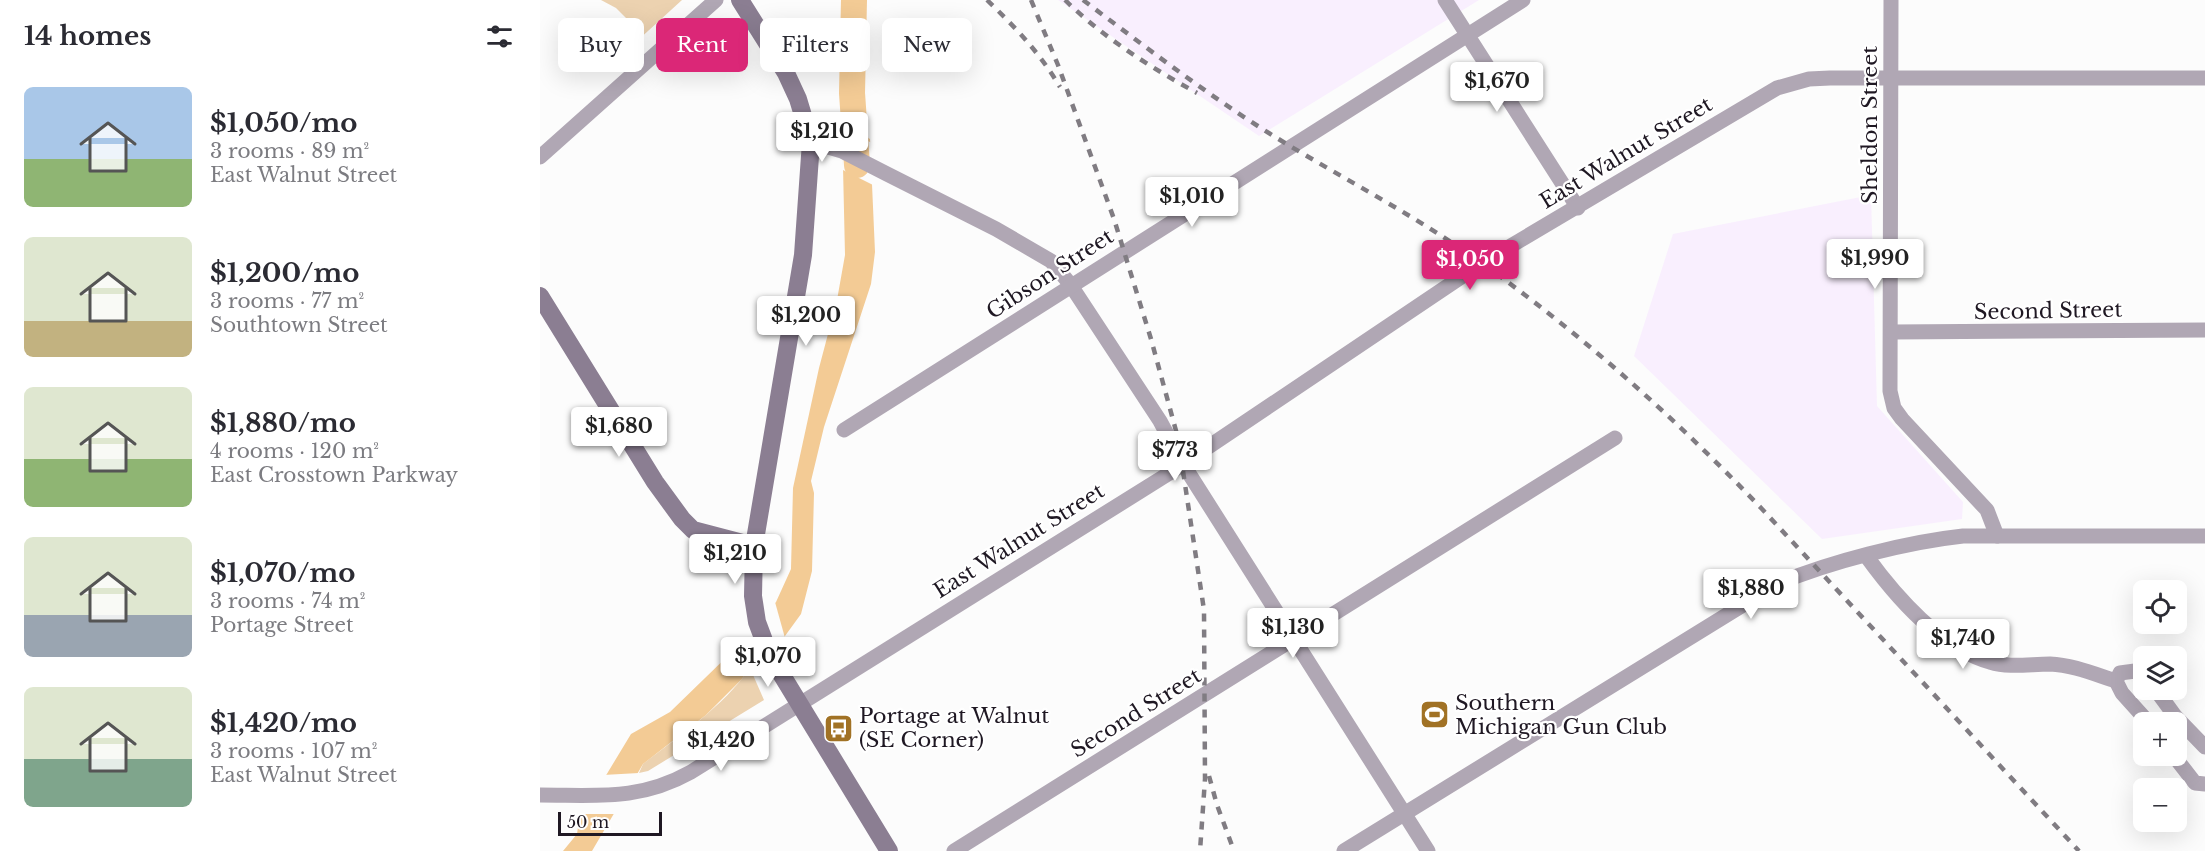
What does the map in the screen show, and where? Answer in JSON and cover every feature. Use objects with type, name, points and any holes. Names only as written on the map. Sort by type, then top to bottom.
[{"type":"main road","points":[[740,0],[786,73],[798,99],[811,142],[803,255],[754,546],[753,596],[757,622],[769,654],[889,851]]},
{"type":"main road","points":[[540,296],[655,482],[682,519],[693,530],[754,546]]},
{"type":"street","points":[[540,157],[717,0]]},
{"type":"street","points":[[1445,0],[1578,208]]},
{"type":"street","name":"Gibson Street","points":[[844,429],[914,387],[1070,284],[1524,0]]},
{"type":"street","name":"Sheldon Street","points":[[1891,0],[1892,332],[1890,392],[1894,408],[1987,510],[1997,536]]},
{"type":"street","name":"East Walnut Street","points":[[540,795],[626,795],[667,785],[1182,464],[1482,264],[1777,88],[1809,79],[2205,78]]},
{"type":"street","points":[[811,142],[842,151],[873,166],[1051,261],[1070,284],[1160,422],[1182,464],[1428,851]]},
{"type":"street","name":"Second Street","points":[[1892,332],[2205,330]]},
{"type":"street","name":"Second Street","points":[[954,851],[1615,438]]},
{"type":"street","points":[[1344,851],[1777,584],[1818,569],[1941,538],[2205,536]]},
{"type":"street","points":[[1867,556],[1890,589],[1917,615],[1968,654],[1992,663],[2072,667],[2116,681],[2122,693],[2139,712]]},
{"type":"street","points":[[2116,681],[2120,673],[2133,671]]},
{"type":"street","points":[[2163,700],[2175,716],[2205,747]]},
{"type":"street","points":[[2181,766],[2194,783],[2205,784]]},
{"type":"shaded area","points":[[601,0],[682,0],[662,18],[656,18],[656,24],[644,35],[644,18],[626,18],[616,8]]},
{"type":"shaded area","points":[[1058,0],[1479,0],[1259,136]]},
{"type":"shaded area","points":[[842,123],[870,139],[875,252],[871,284],[824,427],[811,481],[814,493],[812,571],[801,614],[785,636],[750,668],[706,715],[643,764],[592,851],[563,851],[577,834],[579,820],[631,734],[670,712],[739,645],[776,602],[791,569],[793,488],[819,368],[837,300],[845,255]]},
{"type":"shaded area","points":[[1871,195],[1877,406],[1963,502],[1962,519],[1822,539],[1634,356],[1673,234]]},
{"type":"shaded area","points":[[750,668],[764,700],[648,771],[639,773],[643,764],[714,708]]},
{"type":"pier","points":[[841,128],[872,143],[873,185],[843,170]]},
{"type":"pier","points":[[775,602],[785,638],[752,670],[739,641]]},
{"type":"pier","points":[[639,773],[615,814],[581,814],[603,775]]},
{"type":"waterway","points":[[854,0],[852,93],[857,165]]},
{"type":"railway","points":[[987,0],[1026,41],[1060,87]]},
{"type":"railway","points":[[1031,0],[1058,65],[1114,219],[1151,339],[1178,438],[1204,610],[1205,779],[1200,851]]},
{"type":"railway","points":[[1065,0],[1095,27],[1128,51],[1197,93]]},
{"type":"railway","points":[[1083,0],[1237,112],[1460,248],[1558,320],[1663,411],[1730,476],[2079,851]]},
{"type":"railway","points":[[1209,776],[1234,851]]},
{"type":"place","name":"Southern Michigan Gun Club","points":[[1434,715]]},
{"type":"place","name":"Portage at Walnut (SE Corner)","points":[[838,728]]}]
